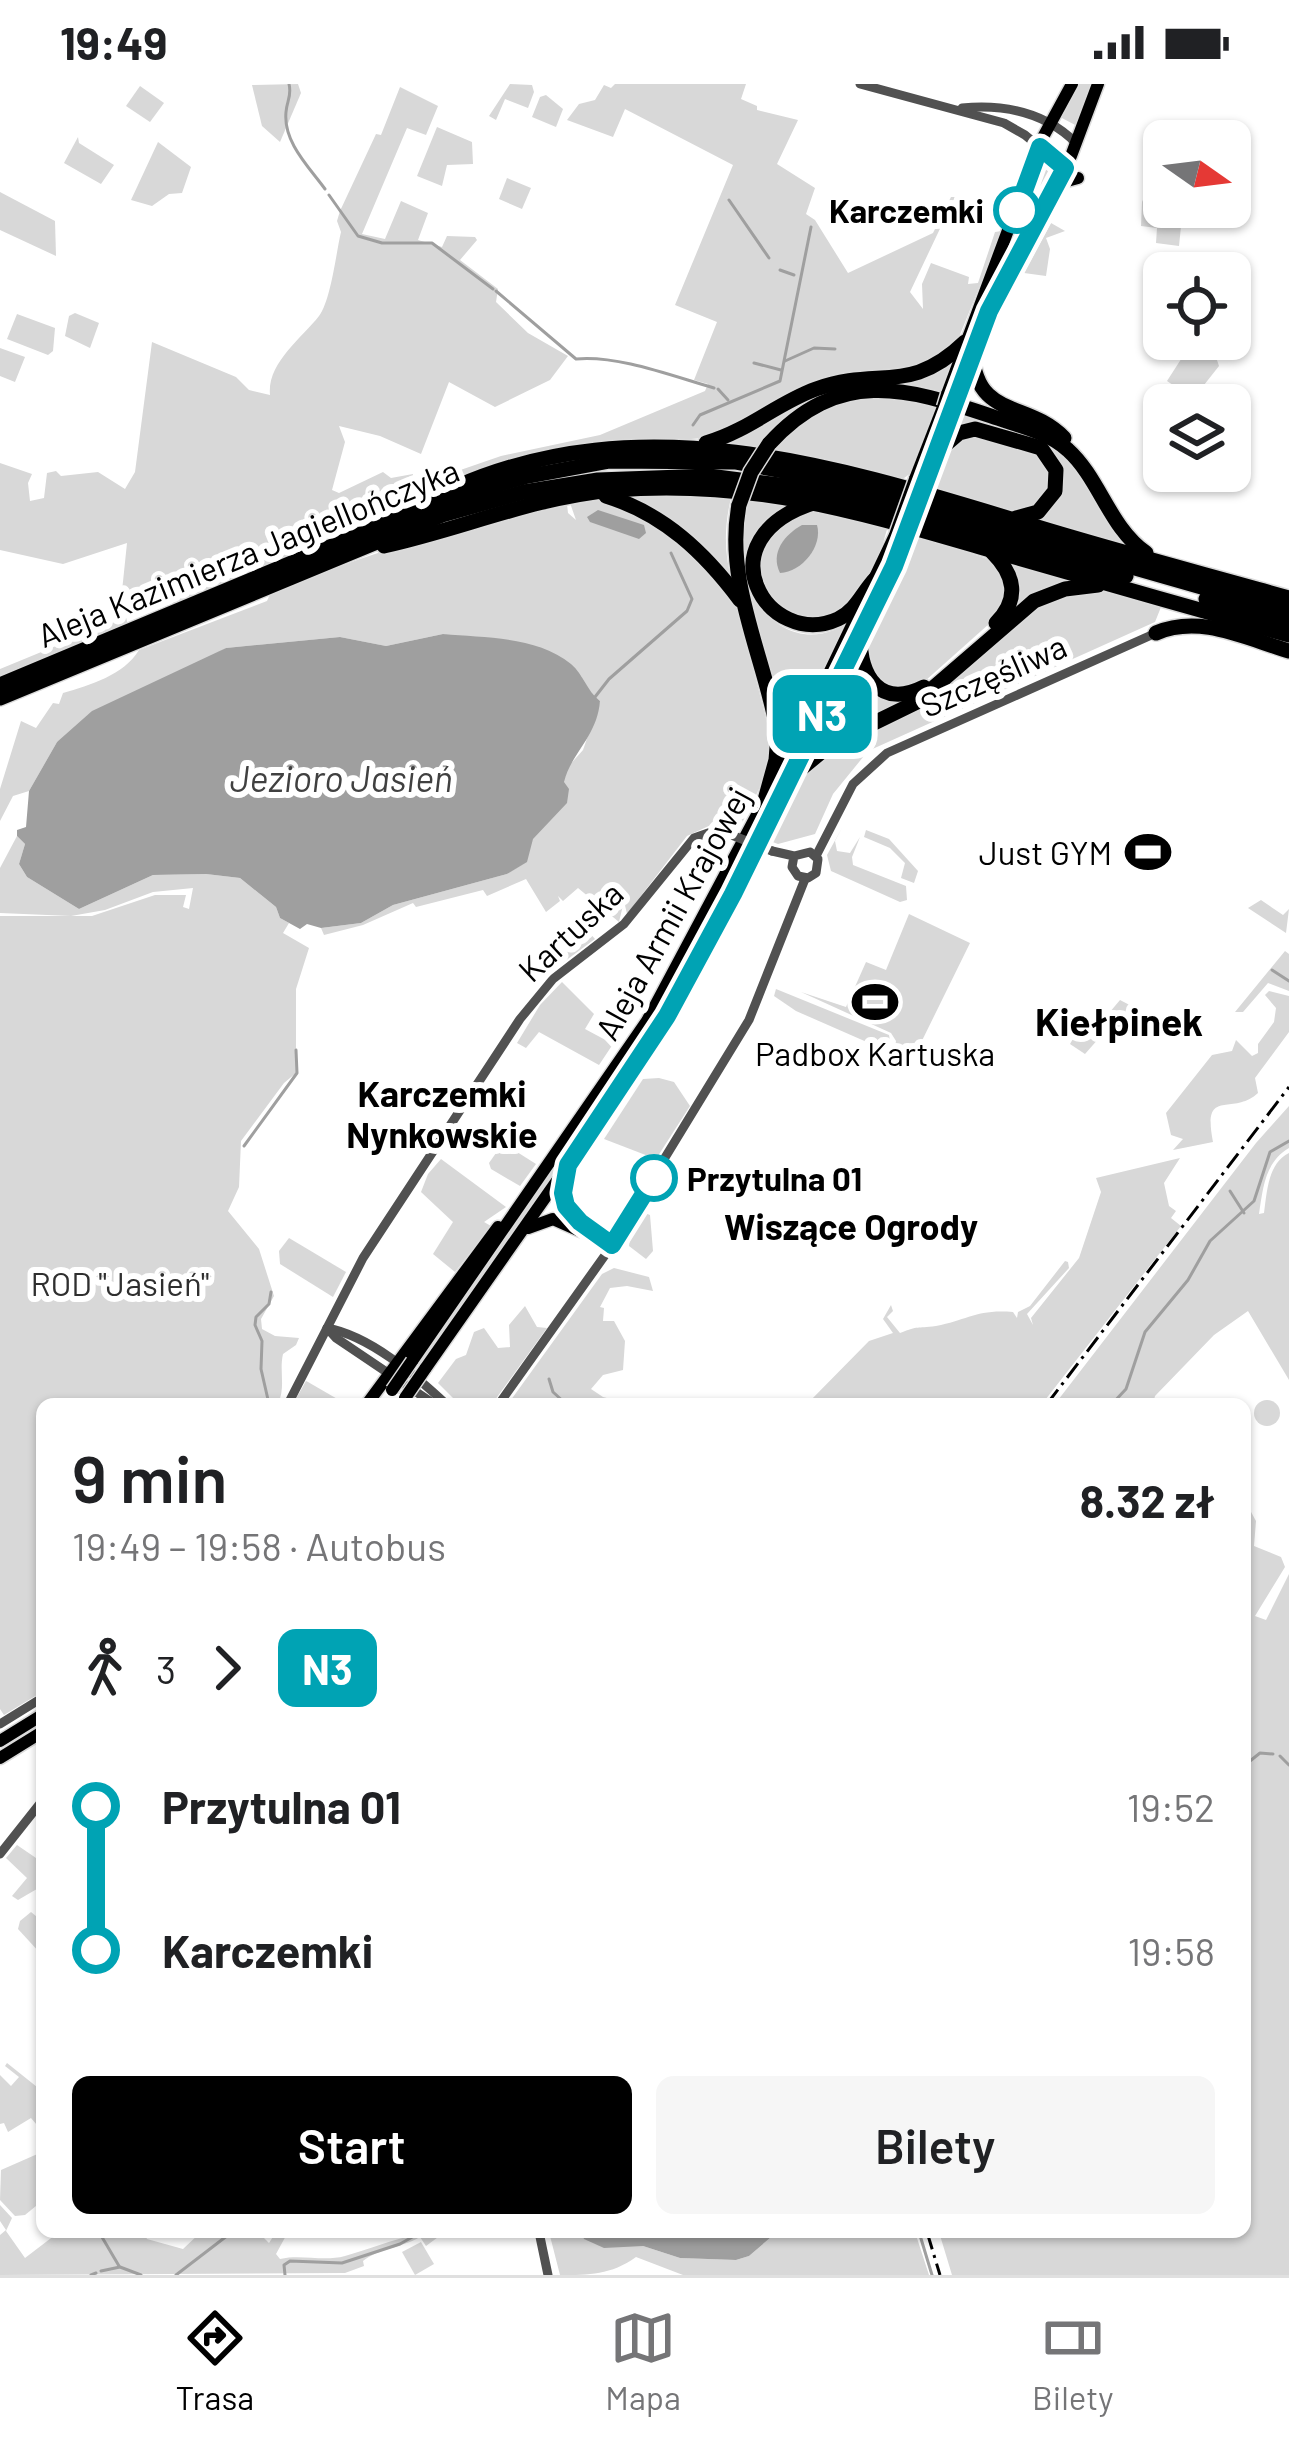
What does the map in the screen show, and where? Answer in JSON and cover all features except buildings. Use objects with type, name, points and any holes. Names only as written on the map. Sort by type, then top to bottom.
[{"type":"highway","points":[[698,446],[742,431],[814,389],[926,372],[969,348],[984,394],[1046,423],[1069,444],[1069,451]]},
{"type":"highway","points":[[765,800],[778,734],[735,548],[739,505],[753,467],[769,444],[789,424],[821,404],[854,392],[894,389],[935,397],[1020,426],[1069,451],[1122,532],[1151,560]]},
{"type":"highway","points":[[938,451],[959,433],[975,429],[1021,439],[1048,454],[1056,470],[1052,498],[1038,512],[1010,518]]},
{"type":"highway","points":[[434,503],[457,487],[544,459],[649,446],[698,446],[798,460],[1289,598]]},
{"type":"highway","name":"Aleja Kazimierza Jagiellończyka","points":[[0,685],[434,503],[570,467],[654,459],[735,462],[851,485],[1289,611]]},
{"type":"highway","name":"Aleja Kazimierza Jagiellończyka","points":[[0,698],[442,515],[550,487],[627,478],[727,478],[844,495],[1289,623]]},
{"type":"highway","points":[[369,546],[404,542],[501,511],[597,493],[699,488],[818,502],[1289,635]]},
{"type":"highway","points":[[597,493],[638,506],[666,524],[715,566],[746,606]]},
{"type":"highway","points":[[818,502],[778,517],[761,537],[753,567],[766,601],[789,619],[821,624],[851,610],[876,578]]},
{"type":"highway","points":[[860,636],[863,668],[879,688],[902,695],[929,684],[1001,619],[1010,604],[1010,574],[990,550]]},
{"type":"highway","points":[[790,777],[831,744],[917,702],[1034,601],[1065,589],[1113,585]]},
{"type":"highway","points":[[1156,633],[1178,624],[1194,624],[1289,651]]},
{"type":"main road","points":[[969,348],[1040,147],[1072,84]]},
{"type":"main road","points":[[969,348],[1065,168],[1099,84]]},
{"type":"main road","points":[[1056,184],[1078,178]]},
{"type":"main road","name":"Aleja Armii Krajowej","points":[[397,1374],[522,1232],[677,998],[860,636],[969,348]]},
{"type":"main road","name":"Aleja Armii Krajowej","points":[[921,480],[938,451],[950,402]]},
{"type":"main road","name":"Aleja Armii Krajowej","points":[[397,1374],[559,1153],[647,1021],[901,536]]},
{"type":"main road","points":[[568,1165],[563,1193],[566,1206],[610,1248]]},
{"type":"main road","points":[[522,1232],[546,1219],[562,1220],[610,1248]]},
{"type":"main road","points":[[373,1398],[397,1374]]},
{"type":"main road","points":[[0,1741],[36,1718]]},
{"type":"main road","points":[[0,1758],[36,1736]]},
{"type":"street","points":[[860,84],[1014,128],[1065,168]]},
{"type":"street","points":[[956,109],[1020,111],[1052,122],[1076,142]]},
{"type":"street","name":"Szczęśliwa","points":[[813,854],[825,840],[850,788],[886,753],[1156,633]]},
{"type":"street","name":"Kartuska","points":[[291,1398],[363,1258],[541,992],[628,919],[694,838],[711,832],[728,834],[793,860]]},
{"type":"street","points":[[503,1398],[610,1248],[749,1020],[802,877],[818,870],[813,854],[793,860],[802,877]]},
{"type":"street","points":[[327,1328],[340,1330],[427,1398]]},
{"type":"street","points":[[397,1374],[436,1398]]},
{"type":"street","points":[[0,1724],[36,1701]]},
{"type":"street","points":[[0,1854],[36,1809]]},
{"type":"street","points":[[540,2238],[548,2275]]},
{"type":"green space","points":[[298,84],[301,93],[280,142],[262,126],[252,85]]},
{"type":"green space","points":[[510,84],[532,85],[528,108],[505,99],[496,120],[489,116]]},
{"type":"green space","points":[[615,84],[746,84],[741,99],[757,110],[798,120],[777,164],[815,188],[806,214],[815,220],[848,273],[933,233],[955,197],[910,292],[923,309],[922,284],[931,263],[969,277],[968,284],[978,283],[995,232],[1002,231],[957,342],[936,364],[786,399],[704,438],[574,448],[500,463],[176,605],[164,594],[130,606],[125,613],[128,625],[0,676],[0,669],[119,620],[127,543],[63,564],[0,550],[0,463],[32,474],[30,501],[44,498],[47,473],[56,471],[61,476],[98,472],[125,489],[135,472],[152,342],[236,377],[249,390],[270,395],[279,362],[323,309],[341,232],[340,211],[376,134],[381,135],[400,87],[438,106],[426,135],[407,128],[362,234],[385,239],[401,201],[428,213],[418,240],[442,247],[447,236],[475,237],[460,260],[498,289],[496,302],[528,333],[568,356],[550,380],[495,407],[449,382],[421,454],[380,436],[339,426],[345,442],[332,490],[339,493],[383,472],[391,478],[413,474],[412,484],[417,485],[501,456],[600,435],[705,391],[708,384],[694,380],[717,322],[675,305],[733,165],[625,109],[613,137],[567,120],[579,104],[595,100],[604,85],[611,88]]},
{"type":"green space","points":[[1078,84],[1095,84],[1079,127],[1060,117]]},
{"type":"green space","points":[[140,86],[164,103],[150,122],[126,106]]},
{"type":"green space","points":[[546,95],[563,109],[556,127],[532,117],[540,97]]},
{"type":"green space","points":[[437,127],[472,142],[473,164],[447,165],[442,186],[417,176]]},
{"type":"green space","points":[[78,137],[79,143],[114,165],[101,184],[64,163]]},
{"type":"green space","points":[[158,142],[191,167],[182,193],[169,194],[152,206],[131,200]]},
{"type":"green space","points":[[1041,152],[1060,166],[981,313]]},
{"type":"green space","points":[[507,178],[531,188],[522,209],[499,199]]},
{"type":"green space","points":[[0,192],[55,221],[56,256],[0,230]]},
{"type":"green space","points":[[1051,223],[1065,231],[1046,238],[1050,249],[1046,276],[1024,273]]},
{"type":"green space","points":[[1157,228],[1181,228],[1179,246],[1156,243]]},
{"type":"green space","points":[[75,313],[99,323],[90,348],[65,336],[69,316]]},
{"type":"green space","points":[[17,314],[55,328],[53,351],[48,355],[7,339]]},
{"type":"green space","points":[[0,348],[25,357],[15,382],[0,376]]},
{"type":"green space","points":[[956,357],[943,393],[905,385],[863,386],[760,448],[714,444],[802,398]]},
{"type":"green space","points":[[1180,360],[1217,360],[1219,366],[1205,384],[1167,381]]},
{"type":"green space","points":[[881,393],[939,403],[911,473],[900,481],[774,450],[822,411]]},
{"type":"green space","points":[[959,410],[1027,432],[1063,453],[1133,551],[1025,520],[1040,515],[1056,460],[990,427],[947,437]]},
{"type":"green space","points":[[983,434],[1028,450],[1042,462],[1052,486],[1031,510],[1007,511],[935,490],[955,445]]},
{"type":"green space","points":[[674,491],[731,498],[726,540],[732,582],[616,495]]},
{"type":"green space","points":[[747,497],[798,504],[765,523],[753,542],[748,563],[759,604],[773,620],[811,635],[834,630],[856,613],[782,758],[746,594],[743,528]]},
{"type":"green space","points":[[618,502],[696,553],[736,602],[771,738],[765,774],[739,829],[713,824],[687,836],[627,914],[624,901],[619,922],[578,888],[563,901],[558,896],[560,901],[546,912],[526,879],[487,896],[483,890],[416,907],[413,903],[363,925],[324,935],[321,928],[361,923],[393,905],[507,874],[526,862],[532,839],[567,768],[583,750],[600,701],[586,690],[581,676],[443,634],[386,646],[340,637],[226,648],[57,742],[29,791],[13,796],[0,821],[0,789],[21,721],[36,728],[63,693],[115,672],[139,650],[379,553],[567,504],[576,520],[570,503]]},
{"type":"green space","points":[[825,510],[888,526],[883,544],[869,580],[844,608],[828,615],[794,613],[767,594],[761,579],[762,552],[770,532],[805,511]]},
{"type":"green space","points":[[924,537],[996,562],[1009,584],[999,615],[925,681],[893,688],[879,681],[869,665],[869,641],[916,540]]},
{"type":"green space","points":[[1006,558],[1087,581],[1009,617],[1018,587]]},
{"type":"green space","points":[[1095,589],[1161,607],[1155,622],[868,751],[833,794],[815,834],[778,844],[770,841],[802,778],[820,760],[1033,609],[1060,596]]},
{"type":"green space","points":[[855,659],[868,686],[916,699],[811,750]]},
{"type":"green space","points":[[825,692],[716,920],[638,1056],[422,1367],[416,1363],[668,995]]},
{"type":"green space","points":[[843,826],[835,841],[837,851],[850,853],[860,837],[853,865],[906,886],[907,900],[900,902],[831,871],[827,855]]},
{"type":"green space","points":[[866,830],[889,839],[918,871],[914,883],[901,878],[905,863],[890,848],[864,837]]},
{"type":"green space","name":"ROD \"Jasień\"","points":[[17,836],[25,844],[19,864],[27,877],[79,909],[153,875],[240,878],[289,923],[283,933],[309,948],[296,989],[296,1073],[241,1141],[239,1187],[228,1211],[259,1249],[274,1296],[261,1319],[262,1329],[275,1336],[299,1338],[283,1354],[280,1398],[36,1398],[36,1696],[4,1715],[0,1709],[0,916],[71,916],[0,913],[0,868]],"holes":[[[193,888],[189,909],[183,907],[186,895],[155,895],[92,916],[71,916],[105,910],[153,892]]]},
{"type":"green space","points":[[1261,900],[1283,915],[1289,909],[1286,933],[1248,908]]},
{"type":"green space","points":[[909,914],[970,943],[912,1061],[894,1054],[896,1041],[891,1033],[801,992],[846,1007],[866,962],[886,970]]},
{"type":"green space","points":[[587,930],[595,939],[561,964],[549,943],[560,936],[565,944],[571,940],[574,944]]},
{"type":"green space","points":[[1285,951],[1289,954],[1289,991],[1268,983],[1243,1012],[1235,1012]]},
{"type":"green space","points":[[562,982],[594,1014],[585,1029],[613,1044],[599,1065],[539,1032],[526,1048],[517,1043],[540,1005]]},
{"type":"green space","points":[[776,989],[889,1035],[891,1047],[885,1050],[796,1011],[774,996]]},
{"type":"green space","points":[[1269,991],[1289,996],[1289,1032],[1255,1078],[1258,1093],[1216,1108],[1213,1142],[1173,1150],[1183,1139],[1171,1135],[1166,1113],[1212,1055],[1232,1051],[1236,1040],[1252,1056],[1258,1053],[1258,1044],[1274,1022],[1276,1008],[1265,995]]},
{"type":"green space","points":[[1120,1000],[1143,1012],[1121,1040],[1107,1029],[1085,1054],[1070,1044],[1081,1025],[1091,1019],[1099,1025]]},
{"type":"green space","points":[[643,1079],[674,1082],[690,1106],[656,1159],[604,1139]]},
{"type":"green space","points":[[1289,1106],[1289,1148],[1270,1168],[1259,1214],[1264,1213],[1273,1171],[1289,1153],[1289,1380],[1248,1311],[1214,1335],[1154,1398],[1060,1398]]},
{"type":"green space","points":[[503,1143],[536,1164],[520,1186],[491,1169],[489,1163]]},
{"type":"green space","points":[[1180,1158],[1164,1183],[1169,1206],[1176,1211],[1171,1218],[1181,1226],[1047,1398],[813,1398],[869,1341],[893,1333],[883,1319],[891,1305],[893,1311],[887,1317],[900,1333],[990,1312],[1013,1312],[1017,1318],[1068,1262],[1069,1268],[1027,1314],[1033,1325],[1031,1318],[1079,1258],[1101,1192],[1096,1178]]},
{"type":"green space","points":[[441,1159],[506,1207],[484,1222],[491,1226],[455,1272],[433,1254],[453,1222],[421,1192]]},
{"type":"green space","points":[[642,1212],[650,1215],[653,1251],[646,1259],[629,1246]]},
{"type":"green space","points":[[289,1238],[346,1272],[333,1297],[280,1264],[279,1251]]},
{"type":"green space","points":[[614,1268],[649,1277],[653,1291],[610,1288],[600,1307],[604,1308],[603,1321],[614,1321],[625,1341],[623,1370],[603,1375],[591,1389],[607,1398],[512,1398],[602,1274]]},
{"type":"green space","points":[[525,1306],[537,1327],[547,1328],[496,1398],[453,1398],[438,1383],[456,1359],[466,1355],[474,1332],[484,1328],[498,1348],[510,1347],[509,1325]]},
{"type":"green space","points":[[306,1381],[336,1398],[296,1398]]},
{"type":"green space","points":[[1267,1400],[1280,1413],[1267,1426],[1254,1413]]},
{"type":"green space","points":[[1251,1512],[1256,1521],[1254,1546],[1281,1557],[1285,1567],[1255,1616],[1266,1620],[1289,1574],[1289,2275],[952,2275],[941,2238],[1251,2238]]},
{"type":"green space","points":[[17,1845],[36,1858],[36,1890],[18,1900],[12,1896],[27,1878],[6,1858]]},
{"type":"green space","points":[[31,1912],[36,1916],[36,1949],[18,1929]]},
{"type":"green space","points":[[7,2063],[36,2086],[36,2124],[31,2118],[8,2132],[0,2124],[0,2075],[11,2086],[19,2077]]},
{"type":"green space","points":[[36,2155],[36,2206],[25,2215],[15,2216],[0,2200],[1,2170]]},
{"type":"green space","points":[[0,2205],[12,2218],[6,2231],[25,2258],[51,2238],[147,2238],[183,2249],[195,2238],[264,2238],[269,2243],[272,2238],[285,2238],[276,2254],[280,2259],[337,2258],[418,2238],[376,2253],[363,2261],[364,2266],[345,2273],[0,2275],[0,2235],[6,2230],[0,2221]]},
{"type":"green space","points":[[551,2238],[643,2246],[680,2258],[736,2260],[749,2256],[770,2238],[917,2238],[929,2275],[683,2275],[636,2257],[609,2271],[560,2275]]},
{"type":"green space","points":[[421,2242],[434,2264],[415,2275],[402,2252]]},
{"type":"water","points":[[598,510],[644,525],[646,533],[639,539],[590,522],[587,517]]},
{"type":"water","points":[[802,525],[817,525],[814,549],[796,568],[780,573],[780,545]]},
{"type":"water","name":"Jezioro Jasień","points":[[443,634],[543,648],[571,664],[600,701],[594,725],[564,782],[569,789],[567,803],[533,839],[527,862],[507,874],[393,905],[361,923],[321,928],[307,924],[300,929],[280,918],[276,907],[240,878],[153,875],[79,909],[27,877],[19,864],[25,844],[17,830],[26,827],[29,791],[57,742],[92,711],[226,648],[340,637],[386,646]]},
{"type":"water","points":[[770,2238],[749,2256],[736,2260],[680,2258],[643,2246],[604,2248],[584,2239]]},
{"type":"waterway","points":[[289,84],[289,134],[325,189]]},
{"type":"waterway","points":[[329,195],[358,236],[382,243],[432,243],[493,289]]},
{"type":"waterway","points":[[729,200],[769,258]]},
{"type":"waterway","points":[[693,425],[700,415],[780,381],[811,227]]},
{"type":"waterway","points":[[780,270],[794,275]]},
{"type":"waterway","points":[[496,291],[576,359],[627,363],[714,388]]},
{"type":"waterway","points":[[785,361],[814,348],[835,349]]},
{"type":"waterway","points":[[754,363],[781,370]]},
{"type":"waterway","points":[[718,389],[728,400]]},
{"type":"waterway","points":[[595,697],[687,611],[692,599],[671,553]]},
{"type":"waterway","points":[[1272,970],[1289,981]]},
{"type":"waterway","points":[[244,1146],[297,1073],[296,1050]]},
{"type":"waterway","points":[[1118,1398],[1126,1389],[1145,1332],[1188,1280],[1210,1241],[1254,1201],[1270,1152],[1289,1141]]},
{"type":"waterway","points":[[1230,1191],[1244,1213]]},
{"type":"waterway","points":[[268,1398],[261,1369],[262,1341],[255,1325],[271,1292]]},
{"type":"waterway","points":[[549,1379],[560,1398]]},
{"type":"waterway","points":[[1251,1760],[1260,1753],[1273,1754]]},
{"type":"waterway","points":[[1280,1756],[1289,1765]]},
{"type":"waterway","points":[[103,2238],[119,2266]]},
{"type":"waterway","points":[[176,2275],[224,2238]]},
{"type":"waterway","points":[[285,2275],[284,2265],[290,2261],[342,2263],[410,2238]]},
{"type":"waterway","points":[[921,2238],[932,2275]]},
{"type":"waterway","points":[[101,2271],[120,2267],[141,2275]]},
{"type":"waterway","points":[[91,2275],[96,2273]]},
{"type":"railway","points":[[1052,1398],[1289,1087]]},
{"type":"railway","points":[[929,2238],[940,2275]]},
{"type":"bus line","name":"N3","points":[[654,1178],[612,1245],[571,1214],[564,1202],[568,1165],[640,1059],[697,962],[894,566],[989,311],[1065,168],[1040,147],[1017,210]]},
{"type":"place","name":"Karczemki","points":[[1017,210]]},
{"type":"place","name":"Just GYM","points":[[1148,852]]},
{"type":"place","name":"Padbox Kartuska","points":[[875,1002]]},
{"type":"place","name":"Przytulna 01","points":[[654,1178]]},
{"type":"district","name":"Kiełpinek","points":[[1119,1020]]},
{"type":"district","name":"Karczemki Nynkowskie","points":[[442,1112]]},
{"type":"district","name":"Wiszące Ogrody","points":[[851,1225]]}]
